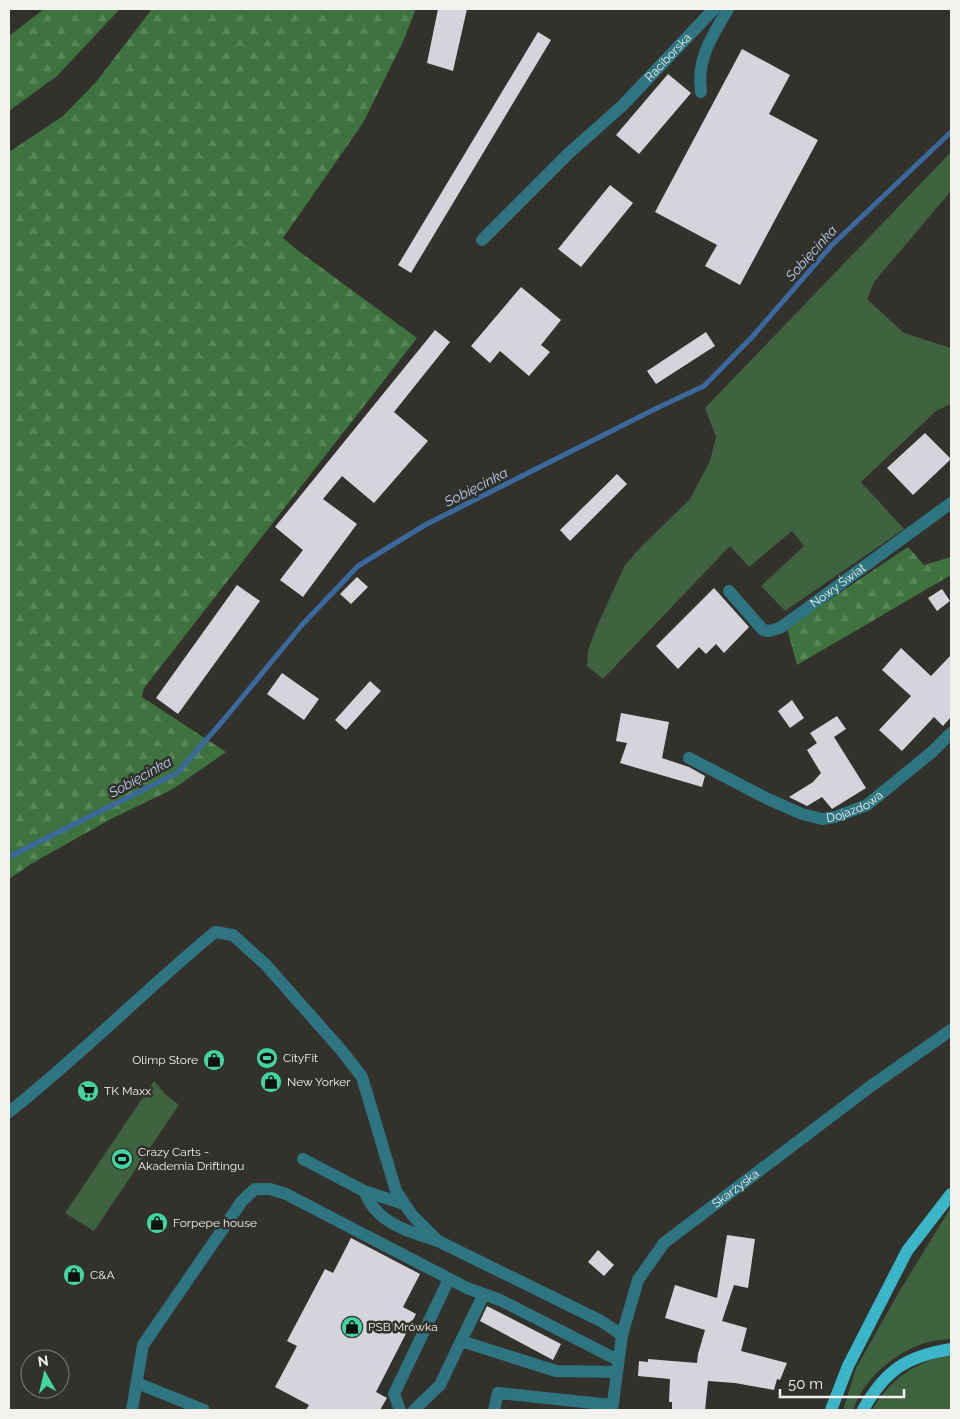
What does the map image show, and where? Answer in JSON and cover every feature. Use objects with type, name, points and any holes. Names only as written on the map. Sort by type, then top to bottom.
[{"type":"main road","points":[[831,1410],[848,1366],[907,1251],[951,1194]]},
{"type":"main road","points":[[863,1410],[880,1384],[900,1365],[931,1352],[951,1349]]},
{"type":"street","name":"Raciborska","points":[[482,240],[569,153],[622,106],[714,9]]},
{"type":"street","points":[[701,92],[699,78],[707,46],[728,9]]},
{"type":"street","name":"Nowy Świat","points":[[729,591],[764,630],[769,632],[780,628],[951,503]]},
{"type":"street","name":"Dojazdowa","points":[[689,758],[768,799],[802,814],[822,819],[836,817],[867,805],[932,752],[951,733]]},
{"type":"street","points":[[9,1112],[215,932],[233,936],[266,965],[362,1076],[392,1180],[404,1204],[418,1222],[438,1241]]},
{"type":"street","name":"Skarżyska","points":[[612,1407],[622,1335],[638,1280],[664,1243],[871,1086],[951,1030]]},
{"type":"street","points":[[303,1159],[364,1191],[404,1204]]},
{"type":"street","points":[[132,1410],[143,1344],[242,1201],[255,1189],[270,1189],[286,1194],[467,1288],[500,1300],[617,1366]]},
{"type":"street","points":[[364,1191],[374,1208],[393,1223],[438,1241],[601,1321],[622,1335]]},
{"type":"street","points":[[400,1410],[394,1394],[449,1279]]},
{"type":"street","points":[[414,1410],[440,1385],[484,1294]]},
{"type":"street","points":[[461,1341],[556,1371],[617,1366]]},
{"type":"street","points":[[137,1383],[204,1410]]},
{"type":"street","points":[[494,1410],[498,1392],[612,1407]]},
{"type":"green space","points":[[44,9],[120,9],[57,76],[9,111],[9,36]]},
{"type":"green space","points":[[152,9],[416,9],[402,44],[363,123],[283,238],[417,338],[144,688],[142,697],[226,752],[173,789],[109,820],[31,864],[9,879],[9,152],[63,116],[96,82]]},
{"type":"green space","points":[[951,152],[951,191],[874,282],[867,299],[904,333],[951,348],[951,404],[936,411],[861,482],[904,529],[785,611],[761,586],[804,546],[792,531],[749,567],[730,546],[603,679],[587,666],[588,650],[625,565],[690,499],[710,461],[716,437],[705,408]]},
{"type":"green space","points":[[908,547],[924,565],[951,557],[951,575],[797,665],[787,628]]},
{"type":"green space","name":"Crazy Carts - Akademia Driftingu","points":[[154,1081],[165,1094],[179,1105],[94,1231],[65,1213]]},
{"type":"green space","points":[[951,1207],[951,1339],[937,1340],[916,1346],[893,1359],[865,1387],[853,1410],[843,1410],[856,1368],[899,1292]]},
{"type":"green space","points":[[951,1355],[951,1410],[872,1410],[887,1389],[905,1373],[927,1361]]},
{"type":"building","points":[[438,9],[467,9],[453,71],[427,63]]},
{"type":"building","points":[[538,32],[551,40],[411,273],[398,265]]},
{"type":"building","points":[[742,49],[790,75],[769,114],[818,140],[740,285],[705,266],[717,245],[655,212]]},
{"type":"building","points":[[668,74],[691,93],[639,154],[616,135]]},
{"type":"building","points":[[610,185],[633,203],[581,267],[558,249]]},
{"type":"building","points":[[521,287],[561,320],[541,345],[550,352],[529,376],[500,351],[490,363],[471,346]]},
{"type":"building","points":[[435,330],[450,342],[394,412],[428,441],[374,503],[342,476],[323,499],[357,524],[303,597],[280,580],[303,550],[275,527]]},
{"type":"building","points":[[706,332],[715,346],[656,384],[647,371]]},
{"type":"building","points":[[925,433],[951,459],[913,495],[887,468]]},
{"type":"building","points":[[617,474],[627,484],[570,541],[560,530]]},
{"type":"building","points":[[357,577],[368,587],[351,604],[340,594]]},
{"type":"building","points":[[237,585],[260,601],[178,714],[156,698]]},
{"type":"building","points":[[714,588],[749,627],[724,653],[716,644],[706,654],[699,647],[678,669],[656,646]]},
{"type":"building","points":[[942,589],[950,601],[937,611],[928,598]]},
{"type":"building","points":[[901,648],[931,676],[951,655],[951,717],[943,726],[934,717],[902,751],[879,730],[911,696],[882,670]]},
{"type":"building","points":[[282,673],[319,699],[304,720],[267,694]]},
{"type":"building","points":[[370,681],[381,691],[346,730],[335,720]]},
{"type":"building","points":[[792,700],[804,718],[790,728],[778,711]]},
{"type":"building","points":[[621,713],[669,722],[662,758],[689,767],[705,776],[702,787],[620,763],[627,743],[616,741]]},
{"type":"building","points":[[837,716],[846,729],[834,737],[866,788],[832,809],[822,797],[807,806],[789,797],[813,782],[821,773],[807,750],[817,743],[810,733]]},
{"type":"building","points":[[727,1235],[755,1239],[748,1288],[734,1285],[722,1321],[747,1328],[741,1351],[787,1363],[780,1380],[777,1379],[774,1390],[735,1383],[708,1381],[705,1410],[672,1409],[672,1402],[669,1402],[670,1379],[638,1376],[639,1361],[648,1362],[648,1359],[697,1363],[705,1330],[665,1318],[675,1285],[717,1298]]},
{"type":"building","name":"PSB Mrówka","points":[[351,1238],[420,1274],[403,1307],[416,1314],[376,1392],[387,1398],[380,1410],[306,1410],[309,1405],[275,1387],[297,1346],[287,1341],[325,1269],[333,1273]]},
{"type":"building","points":[[598,1250],[614,1265],[604,1276],[588,1262]]},
{"type":"building","points":[[487,1306],[561,1344],[553,1360],[480,1321]]},
{"type":"waterway","name":"Sobięcinka","points":[[9,857],[177,773],[301,626],[358,566],[425,525],[704,386],[752,337],[832,245],[951,132]]},
{"type":"place","name":"CityFit","points":[[267,1058]]},
{"type":"place","name":"Olimp Store","points":[[214,1060]]},
{"type":"place","name":"New Yorker","points":[[271,1082]]},
{"type":"place","name":"TK Maxx","points":[[88,1091]]},
{"type":"place","name":"Crazy Carts - Akademia Driftingu","points":[[122,1159]]},
{"type":"place","name":"Forpepe house","points":[[157,1223]]},
{"type":"place","name":"C&A","points":[[74,1275]]},
{"type":"place","name":"PSB Mrówka","points":[[352,1327]]}]
